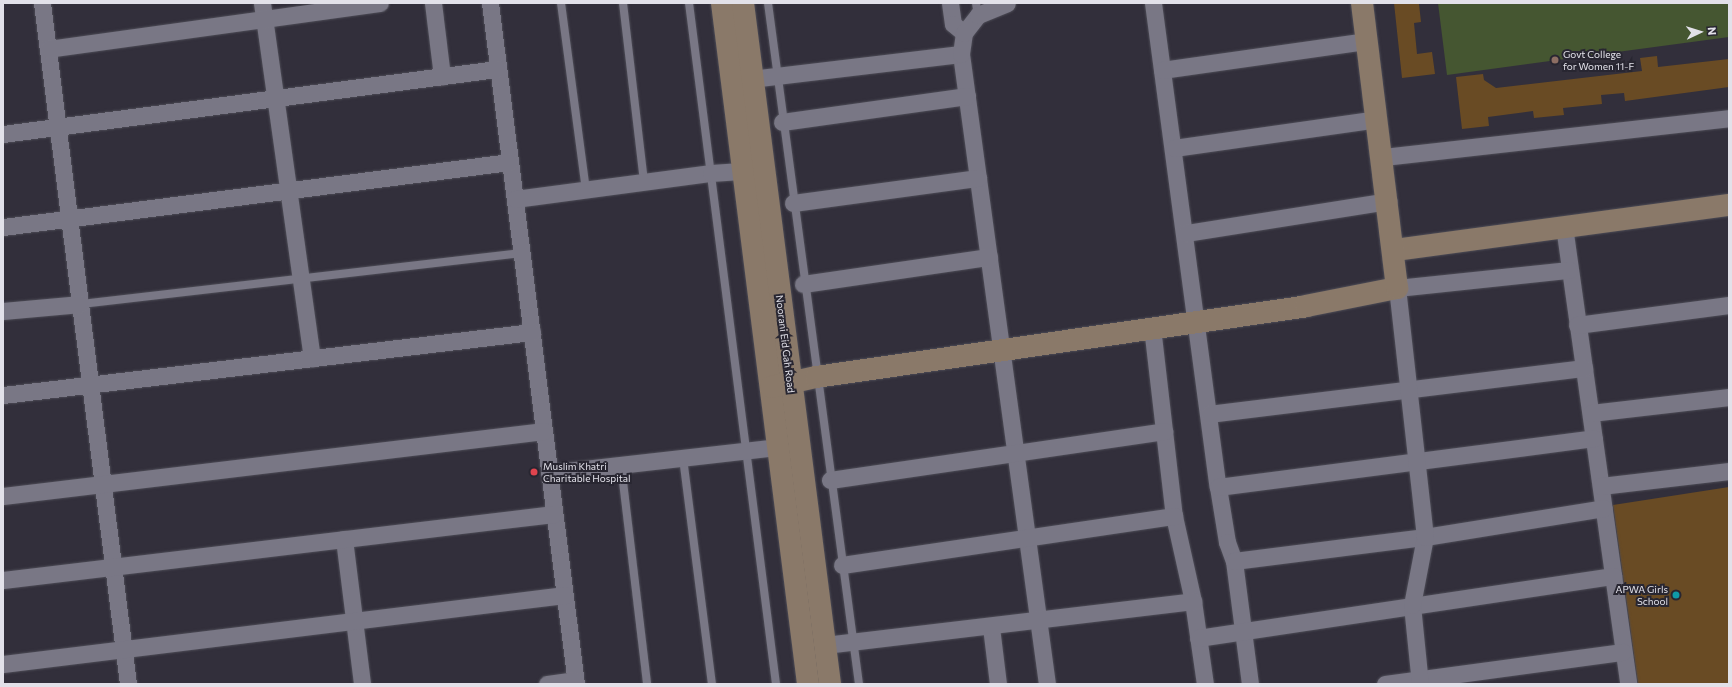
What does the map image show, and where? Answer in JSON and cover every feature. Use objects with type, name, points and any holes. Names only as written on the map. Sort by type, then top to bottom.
[{"type":"main road","name":"Noorani Eid Gah Road","points":[[722,3],[741,171],[781,384],[830,684]]},
{"type":"main road","name":"Noorani Eid Gah Road","points":[[743,3],[781,384],[777,447],[808,684]]},
{"type":"main road","points":[[781,384],[816,377],[1152,327],[1198,322],[1306,306],[1397,288],[1395,250],[1362,3]]},
{"type":"main road","points":[[1395,250],[1564,226],[1729,205]]},
{"type":"street","points":[[42,3],[59,126],[122,648],[128,684]]},
{"type":"street","points":[[48,49],[263,11],[380,3]]},
{"type":"street","points":[[432,3],[442,76]]},
{"type":"street","points":[[490,3],[576,682],[547,684]]},
{"type":"street","points":[[950,3],[952,24],[964,33]]},
{"type":"street","points":[[1006,3],[977,9],[964,33],[961,54],[1047,684]]},
{"type":"street","points":[[1153,3],[1198,322],[1218,486],[1227,542],[1234,561],[1250,684]]},
{"type":"street","points":[[263,11],[303,279],[312,358]]},
{"type":"street","points":[[1162,70],[1367,41]]},
{"type":"street","points":[[751,79],[961,54]]},
{"type":"street","points":[[3,134],[498,68]]},
{"type":"street","points":[[782,122],[967,96]]},
{"type":"street","points":[[1383,156],[1729,118]]},
{"type":"street","points":[[1174,148],[1378,119]]},
{"type":"street","points":[[3,227],[70,220],[510,162]]},
{"type":"street","points":[[515,200],[711,172],[741,171]]},
{"type":"street","points":[[793,203],[978,178]]},
{"type":"street","points":[[1186,233],[1388,201]]},
{"type":"street","points":[[1564,226],[1628,684]]},
{"type":"street","points":[[803,284],[989,257]]},
{"type":"street","points":[[1420,682],[1412,605],[1425,537],[1397,288],[1569,270]]},
{"type":"street","points":[[3,310],[81,304]]},
{"type":"street","points":[[1577,325],[1729,305]]},
{"type":"street","points":[[1152,327],[1174,516],[1193,601],[1204,684]]},
{"type":"street","points":[[3,395],[532,332]]},
{"type":"street","points":[[1209,414],[1584,368]]},
{"type":"street","points":[[1590,413],[1729,397]]},
{"type":"street","points":[[3,496],[544,431]]},
{"type":"street","points":[[830,480],[1164,431]]},
{"type":"street","points":[[1218,486],[1594,438]]},
{"type":"street","points":[[549,473],[777,447]]},
{"type":"street","points":[[1600,486],[1729,470]]},
{"type":"street","points":[[1234,561],[1425,537],[1604,508]]},
{"type":"street","points":[[3,580],[554,514]]},
{"type":"street","points":[[842,565],[1174,516]]},
{"type":"street","points":[[344,539],[362,684]]},
{"type":"street","points":[[1198,638],[1613,576]]},
{"type":"street","points":[[3,664],[122,648],[565,596]]},
{"type":"street","points":[[825,646],[1038,622],[1193,601]]},
{"type":"street","points":[[991,627],[998,684]]},
{"type":"street","points":[[1385,684],[1420,682],[1623,652]]},
{"type":"lane","points":[[561,3],[586,190]]},
{"type":"lane","points":[[623,3],[644,182]]},
{"type":"lane","points":[[689,3],[776,684]]},
{"type":"lane","points":[[768,3],[803,284],[859,684]]},
{"type":"lane","points":[[81,304],[522,253]]},
{"type":"lane","points":[[683,458],[712,684]]},
{"type":"lane","points":[[621,465],[647,684]]},
{"type":"green space","points":[[1438,3],[1729,3],[1729,37],[1447,75]]},
{"type":"building","points":[[1394,3],[1419,4],[1421,22],[1414,23],[1417,54],[1432,52],[1435,74],[1402,78]]},
{"type":"building","points":[[1657,56],[1658,67],[1729,59],[1729,87],[1625,101],[1624,93],[1601,95],[1602,104],[1563,108],[1564,115],[1534,118],[1533,111],[1488,117],[1489,126],[1462,129],[1456,77],[1483,74],[1484,80],[1496,88],[1642,71],[1640,58]]},
{"type":"building","name":"APWA Girls School","points":[[1729,487],[1729,684],[1638,684],[1613,505]]},
{"type":"place","name":"Govt College for Women 11-F","points":[[1555,60]]},
{"type":"place","name":"Muslim Khatri Charitable Hospital","points":[[534,472]]},
{"type":"place","name":"APWA Girls School","points":[[1676,595]]}]
